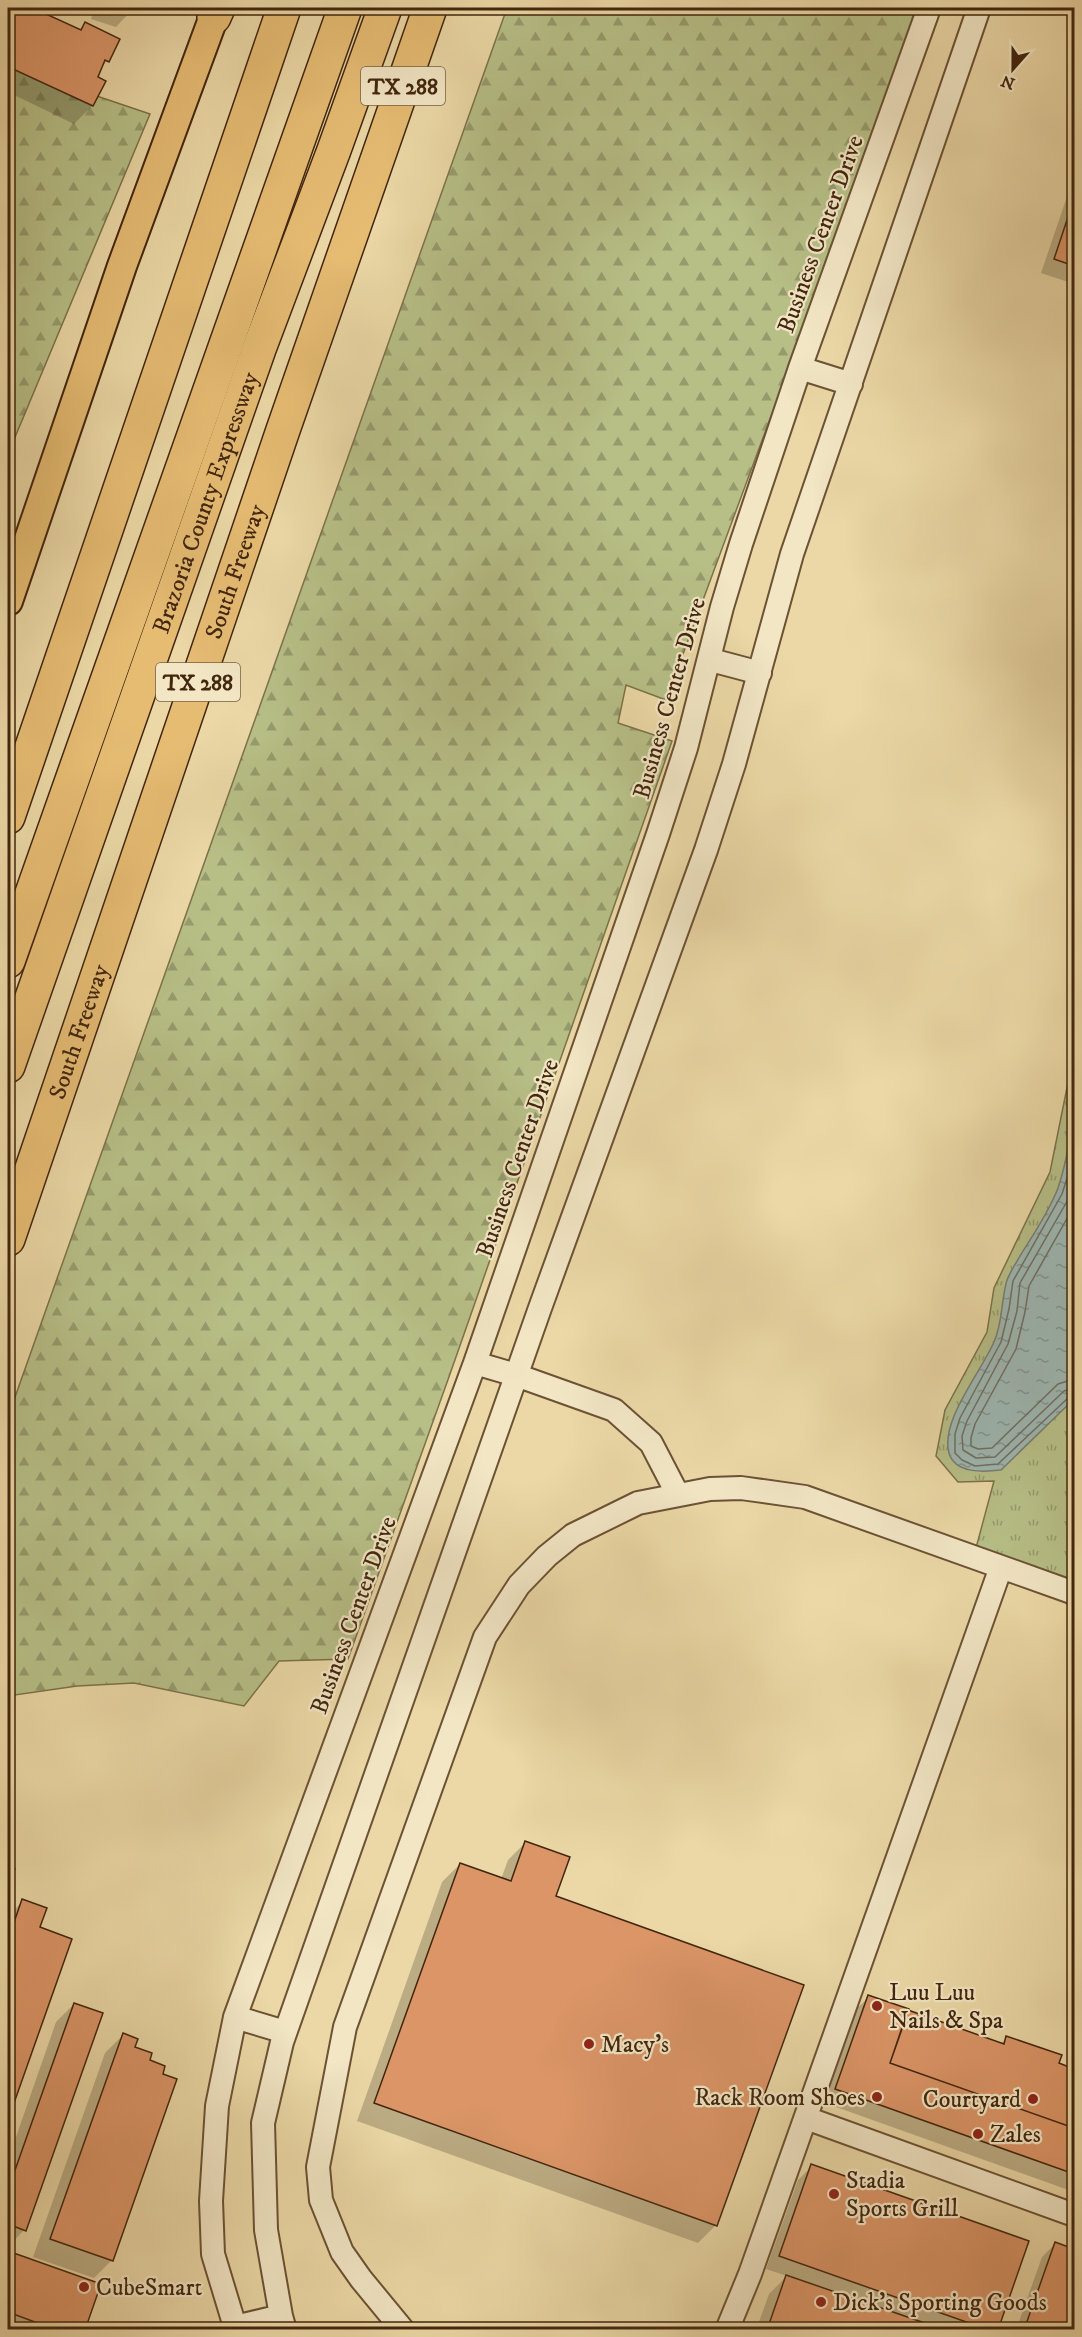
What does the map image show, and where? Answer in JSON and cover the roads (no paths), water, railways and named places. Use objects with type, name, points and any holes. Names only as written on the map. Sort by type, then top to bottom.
[{"type":"highway","points":[[8,817],[284,8]]},
{"type":"highway","name":"Brazoria County Expressway","points":[[8,962],[345,8]]},
{"type":"highway","name":"Brazoria County Expressway","points":[[8,1066],[260,349],[385,8]]},
{"type":"highway","name":"South Freeway","points":[[8,1239],[279,441],[430,8]]},
{"type":"highway","points":[[376,165],[441,8]]},
{"type":"highway","points":[[8,1231],[22,1200]]},
{"type":"highway","points":[[8,1255],[22,1200]]},
{"type":"main road","points":[[8,601],[122,266],[216,11]]},
{"type":"street","name":"Business Center Drive","points":[[235,2328],[213,2254],[211,2201],[217,2106],[235,2017],[475,1363],[658,834],[686,748],[711,660],[722,607],[741,544],[800,368],[929,8]]},
{"type":"street","points":[[235,2328],[283,2323],[266,2230],[263,2123],[285,2032],[516,1375],[706,850],[734,764],[792,554],[979,8]]},
{"type":"street","points":[[800,368],[851,384]]},
{"type":"street","points":[[711,660],[760,673]]},
{"type":"street","points":[[475,1363],[614,1410],[651,1443],[678,1495]]},
{"type":"street","points":[[403,2330],[360,2279],[342,2252],[321,2200],[318,2167],[345,2027],[485,1637],[519,1584],[547,1556],[573,1535],[638,1503],[710,1490],[741,1488],[805,1497],[1074,1593]]},
{"type":"street","points":[[727,2330],[750,2274],[1001,1567]]},
{"type":"street","points":[[235,2017],[285,2032]]},
{"type":"street","points":[[806,2118],[1074,2215]]},
{"type":"water","points":[[1074,1100],[1074,1399],[1001,1470],[979,1471],[964,1468],[952,1460],[949,1453],[950,1426],[963,1397],[994,1342],[1008,1277],[1045,1215],[1058,1188],[1069,1144]]},
{"type":"place","name":"Luu Luu Nails & Spa","points":[[877,2006]]},
{"type":"place","name":"Macy's","points":[[589,2044]]},
{"type":"place","name":"Rack Room Shoes","points":[[877,2097]]},
{"type":"place","name":"Courtyard","points":[[1033,2099]]},
{"type":"place","name":"Zales","points":[[978,2134]]},
{"type":"place","name":"Stadia Sports Grill","points":[[834,2194]]},
{"type":"place","name":"CubeSmart","points":[[84,2287]]},
{"type":"place","name":"Dick's Sporting Goods","points":[[821,2302]]}]
